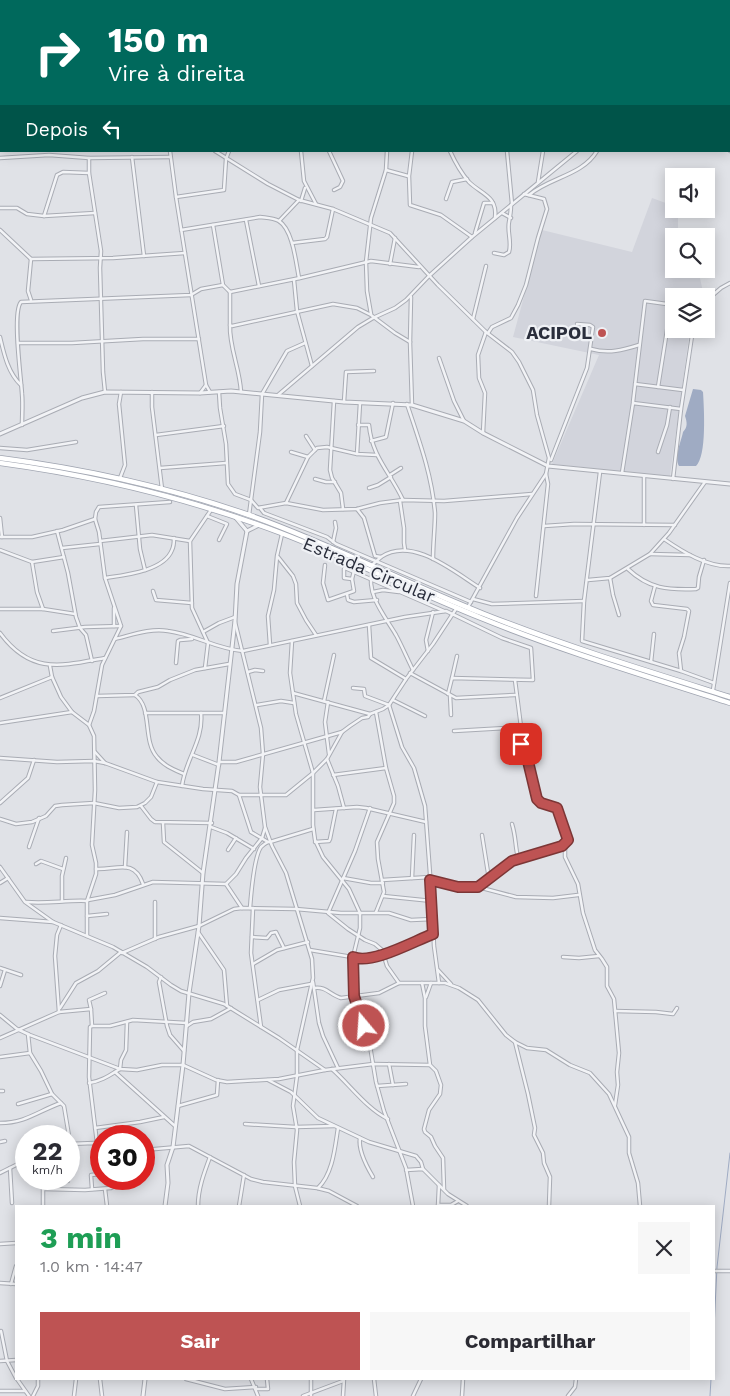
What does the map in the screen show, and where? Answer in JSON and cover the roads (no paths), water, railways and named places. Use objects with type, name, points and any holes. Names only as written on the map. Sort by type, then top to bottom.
[{"type":"main road","name":"Estrada Circular","points":[[0,458],[50,464],[120,478],[162,488],[248,515],[471,603],[481,613],[586,652],[730,698]]},
{"type":"main road","name":"Estrada Circular","points":[[0,463],[49,469],[128,486],[259,525],[524,634],[596,661],[730,703]]},
{"type":"street","points":[[28,152],[29,156]]},
{"type":"street","points":[[73,152],[73,157]]},
{"type":"street","points":[[170,152],[198,339],[206,385],[210,392]]},
{"type":"street","points":[[216,152],[268,184],[300,200],[333,208],[390,233],[396,238],[408,255],[429,276],[487,333],[512,352],[525,372],[533,390],[537,415],[550,461]]},
{"type":"street","points":[[176,197],[223,190],[226,159],[229,152]]},
{"type":"street","points":[[301,152],[305,186],[316,204]]},
{"type":"street","points":[[329,152],[343,180],[340,187],[334,190]]},
{"type":"street","points":[[372,316],[367,291],[366,262],[370,224],[386,170],[387,152]]},
{"type":"street","points":[[412,152],[409,176],[410,206],[441,215],[473,236]]},
{"type":"street","points":[[451,152],[466,179],[485,193],[494,203],[494,219]]},
{"type":"street","points":[[494,253],[504,255],[510,252],[509,223],[511,205],[507,152]]},
{"type":"street","points":[[537,183],[542,152]]},
{"type":"street","points":[[278,395],[372,316],[395,308],[411,296],[429,276],[473,236],[576,152]]},
{"type":"street","points":[[529,195],[581,168],[590,161],[596,152]]},
{"type":"street","points":[[0,158],[49,155],[89,158],[170,157]]},
{"type":"street","points":[[132,157],[144,256]]},
{"type":"street","points":[[89,158],[89,173],[100,244],[105,392]]},
{"type":"street","points":[[386,170],[409,176]]},
{"type":"street","points":[[44,216],[57,174],[63,172],[89,173]]},
{"type":"street","points":[[446,199],[452,182],[466,179]]},
{"type":"street","points":[[279,221],[300,200],[305,186]]},
{"type":"street","points":[[483,433],[485,393],[479,378],[478,355],[487,333],[492,327],[514,315],[526,285],[547,209],[544,200],[524,194]]},
{"type":"street","points":[[473,236],[484,202],[494,203]]},
{"type":"street","points":[[0,208],[17,208],[26,214],[44,216],[95,213]]},
{"type":"street","points":[[292,243],[325,239],[333,208]]},
{"type":"street","points":[[502,213],[511,218]]},
{"type":"street","points":[[181,230],[246,220],[271,218],[279,221],[289,234],[300,278]]},
{"type":"street","points":[[246,220],[259,286]]},
{"type":"street","points":[[214,225],[222,285],[230,292],[230,333],[240,378],[241,392]]},
{"type":"street","points":[[0,230],[31,259],[185,253]]},
{"type":"street","points":[[390,264],[396,238]]},
{"type":"street","points":[[31,259],[28,291],[31,300]]},
{"type":"street","points":[[230,292],[294,280],[366,262],[420,267]]},
{"type":"street","points":[[473,319],[486,266]]},
{"type":"street","points":[[294,280],[297,311],[312,366]]},
{"type":"street","points":[[715,294],[730,283]]},
{"type":"street","points":[[22,425],[18,305],[25,300],[101,300],[191,295],[201,289],[222,285]]},
{"type":"street","points":[[411,296],[412,405]]},
{"type":"street","points":[[622,474],[646,300],[665,304]]},
{"type":"street","points":[[230,325],[333,304],[357,308],[410,342]]},
{"type":"street","points":[[577,324],[592,326],[591,349],[587,368],[546,474],[517,518],[471,603],[584,601]]},
{"type":"street","points":[[0,337],[6,360],[21,385]]},
{"type":"street","points":[[658,387],[666,338]]},
{"type":"street","points":[[673,479],[683,390],[692,338]]},
{"type":"street","points":[[18,343],[198,339]]},
{"type":"street","points":[[248,515],[261,424],[262,394],[287,351],[305,343]]},
{"type":"street","points":[[591,349],[611,352],[640,345]]},
{"type":"street","points":[[439,358],[454,402],[464,421]]},
{"type":"street","points":[[344,402],[346,372],[374,372]]},
{"type":"street","points":[[635,384],[683,390]]},
{"type":"street","points":[[200,393],[206,385]]},
{"type":"street","points":[[0,434],[82,398],[105,392],[241,392],[344,402],[407,404],[464,421],[483,433],[548,466],[730,484]]},
{"type":"street","points":[[120,478],[125,464],[119,404],[121,392]]},
{"type":"street","points":[[152,392],[152,407],[162,488]]},
{"type":"street","points":[[219,392],[224,426],[228,484],[231,490],[240,497],[251,500],[264,513],[327,537],[373,563],[389,552],[397,550],[419,552],[480,588]]},
{"type":"street","points":[[334,401],[330,470],[334,482],[341,493],[343,509]]},
{"type":"street","points":[[633,402],[681,409]]},
{"type":"street","points":[[356,454],[360,403]]},
{"type":"street","points":[[371,441],[386,437],[393,403]]},
{"type":"street","points":[[407,404],[426,462],[433,501],[435,525],[433,559]]},
{"type":"street","points":[[658,452],[667,425],[670,407]]},
{"type":"street","points":[[358,425],[369,424],[371,441],[401,500],[406,550]]},
{"type":"street","points":[[156,434],[224,426]]},
{"type":"street","points":[[306,436],[315,450]]},
{"type":"street","points":[[0,448],[26,450],[76,442]]},
{"type":"street","points":[[286,503],[308,457],[315,450],[323,447],[356,454],[377,455]]},
{"type":"street","points":[[291,452],[308,457]]},
{"type":"street","points":[[160,468],[226,463]]},
{"type":"street","points":[[369,488],[378,485],[401,468]]},
{"type":"street","points":[[600,472],[584,601],[582,641],[681,670],[714,683]]},
{"type":"street","points":[[536,596],[548,484],[546,474]]},
{"type":"street","points":[[644,476],[644,525]]},
{"type":"street","points":[[315,479],[334,482]]},
{"type":"street","points":[[588,580],[610,578],[628,569],[650,554],[675,525],[705,482]]},
{"type":"street","points":[[260,508],[286,503],[314,509],[357,509],[401,500],[433,501],[532,494]]},
{"type":"street","points":[[89,725],[97,696],[102,665],[121,626],[105,578],[95,519],[96,512],[99,508],[170,502]]},
{"type":"street","points":[[136,505],[138,536],[145,570]]},
{"type":"street","points":[[357,509],[364,518],[375,556],[381,557]]},
{"type":"street","points":[[205,668],[208,644],[194,614],[192,603],[190,541],[211,510]]},
{"type":"street","points":[[207,516],[227,524],[219,540]]},
{"type":"street","points":[[0,518],[1,537],[32,536],[57,531],[95,519]]},
{"type":"street","points":[[236,518],[247,531]]},
{"type":"street","points":[[333,542],[336,528],[335,522]]},
{"type":"street","points":[[247,531],[259,525]]},
{"type":"street","points":[[544,526],[675,525]]},
{"type":"street","points":[[57,531],[75,614],[80,628],[82,628],[86,635],[92,660]]},
{"type":"street","points":[[165,1205],[168,1183],[167,1165],[173,1147],[176,1126],[185,1052],[189,993],[199,926],[203,873],[219,764],[237,584],[247,531]]},
{"type":"street","points":[[270,645],[268,616],[274,590],[277,556],[282,534]]},
{"type":"street","points":[[62,548],[138,536],[160,536],[190,541]]},
{"type":"street","points":[[105,578],[145,570],[158,564],[171,553],[174,538]]},
{"type":"street","points":[[664,539],[691,555],[718,566],[730,566]]},
{"type":"street","points":[[0,550],[32,562],[64,558]]},
{"type":"street","points":[[650,554],[691,555]]},
{"type":"street","points":[[277,556],[293,576],[296,584],[297,603],[316,636]]},
{"type":"street","points":[[628,569],[642,580],[655,586],[668,589],[697,589],[704,560]]},
{"type":"street","points":[[32,562],[38,596],[43,609]]},
{"type":"street","points":[[325,565],[323,579],[328,600],[354,591],[352,579],[354,571]]},
{"type":"street","points":[[352,579],[344,578],[344,569],[347,568],[371,578],[502,638],[531,648],[533,680],[452,678]]},
{"type":"street","points":[[372,571],[370,583],[376,600],[386,621],[396,634],[413,670]]},
{"type":"street","points":[[610,578],[619,614]]},
{"type":"street","points":[[399,592],[401,584]]},
{"type":"street","points":[[712,692],[730,584]]},
{"type":"street","points":[[655,586],[651,601],[654,605],[688,610],[684,637],[678,656],[681,670]]},
{"type":"street","points":[[373,592],[383,590],[399,592]]},
{"type":"street","points":[[154,591],[156,600],[192,603]]},
{"type":"street","points":[[347,594],[348,600],[354,602],[376,600]]},
{"type":"street","points":[[114,626],[113,613],[115,606]]},
{"type":"street","points":[[193,755],[219,764],[236,762],[342,732],[362,718],[368,717],[370,714],[389,705],[410,673],[428,651],[456,607]]},
{"type":"street","points":[[0,609],[43,609],[75,614]]},
{"type":"street","points":[[115,639],[154,630],[167,630],[208,644],[243,651],[386,621],[446,611]]},
{"type":"street","points":[[428,651],[426,640],[433,612]]},
{"type":"street","points":[[203,632],[219,623],[235,619]]},
{"type":"street","points":[[235,619],[257,705],[262,734],[263,754],[260,796],[265,827],[269,842],[286,872],[312,959],[312,983],[297,1050],[297,1076],[293,1106],[296,1127],[295,1186],[300,1205]]},
{"type":"street","points":[[369,625],[371,658],[406,679]]},
{"type":"street","points":[[53,631],[121,626]]},
{"type":"street","points":[[0,634],[18,654],[50,666],[106,658]]},
{"type":"street","points":[[651,662],[654,634]]},
{"type":"street","points":[[176,663],[178,641],[195,639]]},
{"type":"street","points":[[292,641],[290,674],[294,703],[313,773],[313,829],[316,842],[323,857],[342,879],[355,900],[360,913],[360,928],[353,957],[354,996],[370,1046],[377,1086],[397,1142],[398,1152],[406,1170],[413,1205]]},
{"type":"street","points":[[330,755],[325,722],[326,702],[334,655]]},
{"type":"street","points":[[451,715],[449,695],[457,656]]},
{"type":"street","points":[[97,696],[135,695],[138,692],[158,687],[195,670],[230,664]]},
{"type":"street","points":[[50,666],[52,677],[61,697],[72,712],[89,725],[93,732],[94,803],[92,845],[96,869],[87,901],[87,936]]},
{"type":"street","points":[[248,672],[255,670],[263,671]]},
{"type":"street","points":[[410,673],[449,695],[463,698],[516,696]]},
{"type":"street","points":[[0,698],[52,677]]},
{"type":"street","points":[[515,680],[521,727],[521,744],[526,753],[536,796],[541,803],[557,808],[568,840],[565,849],[566,857],[578,884],[582,913],[594,950],[606,966],[606,986],[613,996],[618,1059],[617,1090],[614,1105]]},
{"type":"street","points":[[353,688],[364,689],[365,696],[389,705]]},
{"type":"street","points":[[293,692],[370,714]]},
{"type":"street","points":[[135,695],[142,702],[146,713],[148,736],[153,752],[166,765],[184,774]]},
{"type":"street","points":[[393,700],[425,716]]},
{"type":"street","points":[[257,705],[281,701],[294,703]]},
{"type":"street","points":[[389,705],[402,747],[414,768],[423,800],[433,934],[440,983]]},
{"type":"street","points":[[0,723],[72,712]]},
{"type":"street","points":[[376,712],[386,768],[394,796],[394,803],[377,842],[383,896],[376,912]]},
{"type":"street","points":[[146,713],[224,713]]},
{"type":"street","points":[[182,786],[184,774],[193,755],[201,730],[201,713]]},
{"type":"street","points":[[454,731],[521,727]]},
{"type":"street","points":[[0,764],[1,758],[94,761],[105,763],[157,782],[232,791],[239,795],[286,794],[313,773],[327,759],[342,732]]},
{"type":"street","points":[[94,751],[105,763]]},
{"type":"street","points":[[327,759],[344,808]]},
{"type":"street","points":[[0,803],[28,778],[33,768],[34,760]]},
{"type":"street","points":[[333,775],[386,768]]},
{"type":"street","points":[[0,819],[16,824],[24,824],[46,816],[58,806],[94,803],[123,808],[141,806],[151,797],[157,782]]},
{"type":"street","points":[[239,795],[251,832],[269,842]]},
{"type":"street","points":[[141,806],[152,821],[163,823],[212,822]]},
{"type":"street","points":[[314,810],[370,808],[426,822]]},
{"type":"street","points":[[328,913],[370,808]]},
{"type":"street","points":[[316,842],[329,841],[336,809]]},
{"type":"street","points":[[29,847],[39,818]]},
{"type":"street","points":[[163,823],[164,842],[203,873]]},
{"type":"street","points":[[512,824],[516,834],[515,847],[518,858]]},
{"type":"street","points":[[211,827],[227,833],[254,849]]},
{"type":"street","points":[[25,902],[87,901],[109,897],[153,882],[226,884],[236,874],[262,838],[265,827]]},
{"type":"street","points":[[261,1027],[253,964],[252,937],[252,881],[259,852],[261,847],[269,842],[313,829]]},
{"type":"street","points":[[126,867],[127,832]]},
{"type":"street","points":[[412,878],[414,835]]},
{"type":"street","points":[[482,835],[489,879]]},
{"type":"street","points":[[228,850],[236,838]]},
{"type":"street","points":[[478,887],[507,864],[518,858],[562,846],[568,840]]},
{"type":"street","points":[[562,846],[565,849]]},
{"type":"street","points":[[62,901],[63,869],[66,858]]},
{"type":"street","points":[[36,864],[41,861],[63,869]]},
{"type":"street","points":[[0,867],[25,902],[53,922],[122,952],[147,967],[171,986],[231,1008],[325,1070]]},
{"type":"street","points":[[96,869],[126,867],[136,871],[143,885]]},
{"type":"street","points":[[0,883],[8,878]]},
{"type":"street","points":[[342,879],[371,883],[412,878],[430,879],[458,887],[478,887],[516,897],[553,898],[579,894]]},
{"type":"street","points":[[226,884],[242,908]]},
{"type":"street","points":[[383,896],[432,901]]},
{"type":"street","points":[[155,902],[155,939]]},
{"type":"street","points":[[59,1011],[76,983],[98,971],[122,952],[155,939],[199,926],[234,909],[296,909],[328,913],[376,912],[391,913],[411,920],[433,919]]},
{"type":"street","points":[[328,913],[358,936],[375,944],[383,954],[387,966],[399,983]]},
{"type":"street","points":[[87,916],[107,914]]},
{"type":"street","points":[[0,918],[53,922]]},
{"type":"street","points":[[59,1011],[55,956],[61,925]]},
{"type":"street","points":[[198,932],[224,970],[227,1006]]},
{"type":"street","points":[[252,937],[267,938],[271,933],[276,932],[284,948]]},
{"type":"street","points":[[310,950],[364,959],[383,954],[433,934]]},
{"type":"street","points":[[253,964],[284,948],[308,942]]},
{"type":"street","points":[[563,957],[599,956]]},
{"type":"street","points":[[0,968],[21,975]]},
{"type":"street","points":[[437,969],[452,985],[478,1000],[506,1035],[515,1042],[527,1048],[543,1049],[570,1065],[590,1073],[606,1089],[630,1140],[629,1153],[638,1183],[640,1205]]},
{"type":"street","points":[[0,986],[5,970]]},
{"type":"street","points":[[160,977],[159,982],[165,1021],[170,1035],[185,1052]]},
{"type":"street","points":[[258,1000],[279,990],[312,983]]},
{"type":"street","points":[[312,983],[319,1023],[338,1068]]},
{"type":"street","points":[[314,988],[322,988],[341,998],[382,992],[399,983],[440,983],[452,985]]},
{"type":"street","points":[[422,983],[425,998],[425,1026],[430,1065],[436,1072],[441,1085],[440,1094],[429,1110],[424,1129],[443,1158],[444,1189]]},
{"type":"street","points":[[425,998],[431,983]]},
{"type":"street","points":[[95,1125],[88,1057],[91,1045],[90,1027],[92,1026],[89,1000],[105,993]]},
{"type":"street","points":[[92,1026],[110,1026],[133,1020],[187,1023],[211,1019],[231,1008]]},
{"type":"street","points":[[615,1012],[673,1014],[676,1008]]},
{"type":"street","points":[[0,1038],[59,1011],[91,1009]]},
{"type":"street","points":[[0,1015],[17,1029],[28,1034],[120,1069],[137,1070],[162,1065],[183,1065],[227,1082],[267,1080],[372,1064],[430,1065]]},
{"type":"street","points":[[120,1069],[121,1060],[126,1050],[126,1022]]},
{"type":"street","points":[[187,1023],[193,1022]]},
{"type":"street","points":[[28,1034],[30,1053],[41,1070],[52,1094],[65,1109],[67,1125]]},
{"type":"street","points":[[515,1042],[535,1128],[534,1135],[542,1149],[544,1163],[550,1177],[550,1205]]},
{"type":"street","points":[[0,1057],[30,1053]]},
{"type":"street","points":[[389,1064],[393,1085]]},
{"type":"street","points":[[90,1083],[98,1082],[120,1069]]},
{"type":"street","points":[[332,1069],[372,1109],[388,1119]]},
{"type":"street","points":[[115,1072],[176,1126]]},
{"type":"street","points":[[178,1106],[217,1095],[218,1080]]},
{"type":"street","points":[[267,1080],[295,1096],[318,1118],[360,1138],[398,1152],[416,1156],[421,1162],[423,1169],[448,1194],[466,1205]]},
{"type":"street","points":[[377,1086],[406,1084]]},
{"type":"street","points":[[18,1104],[52,1094]]},
{"type":"street","points":[[0,1123],[24,1121],[43,1112],[47,1108],[61,1104]]},
{"type":"street","points":[[118,1125],[164,1117]]},
{"type":"street","points":[[246,1124],[336,1127]]},
{"type":"street","points":[[318,1188],[328,1172],[334,1150],[336,1127]]},
{"type":"street","points":[[360,1138],[363,1156],[373,1177]]},
{"type":"street","points":[[0,1142],[5,1141]]},
{"type":"street","points":[[155,1149],[189,1146],[244,1175],[263,1182],[318,1188],[340,1196],[355,1205]]},
{"type":"street","points":[[198,1205],[202,1177],[210,1157]]},
{"type":"street","points":[[0,1172],[15,1166]]},
{"type":"street","points":[[10,1168],[12,1203]]},
{"type":"street","points":[[406,1170],[423,1169]]},
{"type":"street","points":[[240,1205],[244,1175]]},
{"type":"street","points":[[438,1205],[439,1185]]},
{"type":"street","points":[[43,1205],[44,1190]]},
{"type":"street","points":[[105,1190],[107,1205]]},
{"type":"street","points":[[450,1205],[458,1200]]},
{"type":"street","points":[[0,1244],[15,1243]]},
{"type":"street","points":[[0,1283],[12,1284],[15,1270]]},
{"type":"street","points":[[715,1271],[730,1271]]},
{"type":"street","points":[[2,1331],[7,1361],[15,1376]]},
{"type":"street","points":[[0,1361],[15,1360]]},
{"type":"street","points":[[17,1380],[31,1396],[38,1386],[38,1380]]},
{"type":"street","points":[[74,1396],[76,1380]]},
{"type":"street","points":[[100,1380],[102,1396]]},
{"type":"street","points":[[143,1396],[145,1380]]},
{"type":"street","points":[[190,1380],[225,1389],[268,1389],[268,1380]]},
{"type":"street","points":[[252,1380],[258,1396]]},
{"type":"street","points":[[311,1380],[311,1395]]},
{"type":"street","points":[[303,1396],[311,1395],[344,1380],[343,1396]]},
{"type":"street","points":[[374,1380],[376,1396]]},
{"type":"street","points":[[413,1396],[421,1380]]},
{"type":"street","points":[[462,1396],[463,1380]]},
{"type":"street","points":[[568,1396],[575,1387],[576,1380]]},
{"type":"street","points":[[0,1391],[25,1391]]},
{"type":"water","points":[[693,389],[703,392],[704,431],[702,452],[700,461],[696,466],[679,466],[678,454],[687,422],[685,416]]},
{"type":"waterway","points":[[715,1308],[717,1267],[730,1153]]},
{"type":"waterway","points":[[710,1396],[711,1380]]},
{"type":"place","name":"ACIPOL","points":[[602,333]]}]
